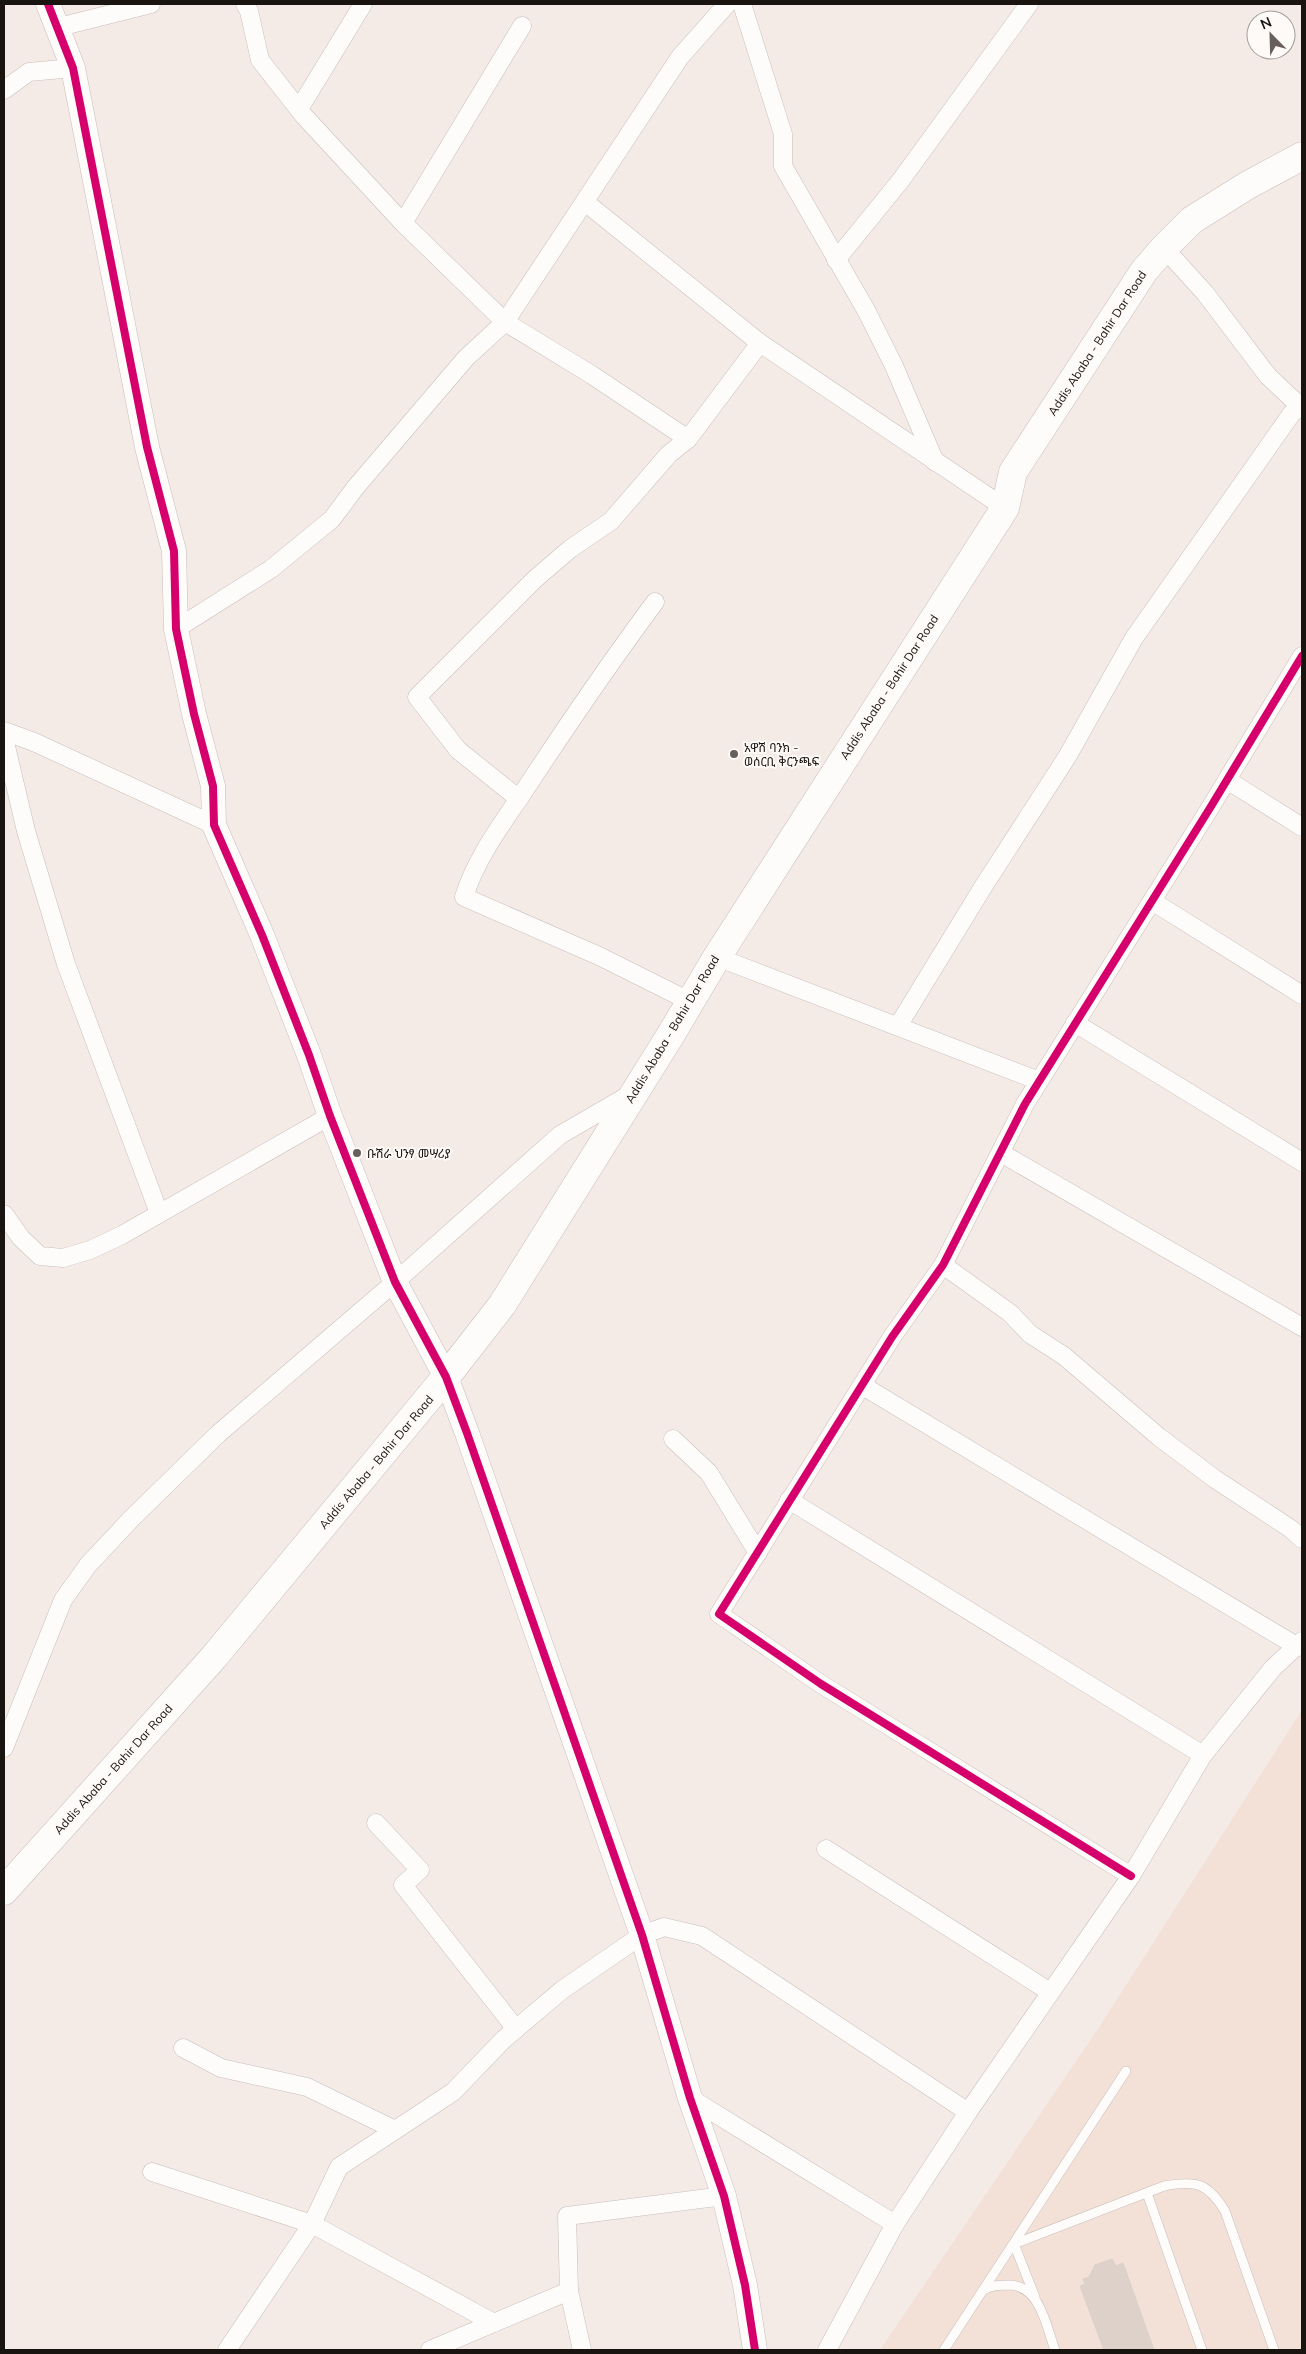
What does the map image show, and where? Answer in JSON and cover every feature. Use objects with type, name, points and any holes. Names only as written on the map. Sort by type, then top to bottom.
[{"type":"highway","name":"Addis Ababa - Bahir Dar Road","points":[[4,1891],[214,1657],[446,1377],[502,1305],[689,1001],[1005,508],[1013,472],[1144,272],[1164,248],[1192,220],[1248,185],[1302,156]]},
{"type":"street","points":[[48,4],[73,68],[147,447],[174,551],[176,629],[194,714],[213,786],[214,825],[262,935],[395,1282],[446,1377],[642,1935],[690,2098],[724,2196],[745,2285],[755,2350]]},
{"type":"street","points":[[58,26],[151,4]]},
{"type":"street","points":[[245,4],[250,12],[260,60],[299,110],[402,223],[505,322],[688,439]]},
{"type":"street","points":[[299,110],[363,4]]},
{"type":"street","points":[[176,629],[270,569],[332,518],[355,488],[466,358],[505,322],[680,57],[727,4]]},
{"type":"street","points":[[742,4],[783,134],[783,166],[866,310],[894,366],[935,462]]},
{"type":"street","points":[[836,260],[901,180],[1029,4]]},
{"type":"street","points":[[402,223],[522,26]]},
{"type":"street","points":[[4,90],[30,72],[73,68]]},
{"type":"street","points":[[585,202],[760,342],[1005,508]]},
{"type":"street","points":[[898,1026],[983,887],[1067,757],[1134,638],[1292,413],[1302,407],[1268,376],[1205,293],[1164,248]]},
{"type":"street","points":[[519,799],[458,750],[417,698],[535,580],[570,549],[611,521],[669,454],[688,439],[760,342]]},
{"type":"street","points":[[655,602],[590,690],[519,799],[469,880],[464,897],[599,956],[689,1001]]},
{"type":"street","points":[[1131,1876],[821,1684],[719,1614],[892,1338],[943,1264],[1025,1104],[1301,661]]},
{"type":"street","points":[[4,731],[34,742],[214,825]]},
{"type":"street","points":[[4,738],[26,831],[66,964],[159,1213]]},
{"type":"street","points":[[1227,780],[1302,827]]},
{"type":"street","points":[[1152,901],[1302,995]]},
{"type":"street","points":[[717,957],[1039,1082]]},
{"type":"street","points":[[1075,1024],[1302,1162]]},
{"type":"street","points":[[4,1748],[63,1600],[88,1565],[218,1434],[395,1282],[560,1135],[634,1092]]},
{"type":"street","points":[[4,1214],[21,1238],[40,1256],[63,1258],[90,1250],[122,1235],[330,1116]]},
{"type":"street","points":[[1001,1153],[1302,1327]]},
{"type":"street","points":[[943,1264],[1010,1313],[1030,1334],[1064,1356],[1167,1443],[1215,1479],[1291,1529],[1302,1539]]},
{"type":"street","points":[[827,2350],[895,2224],[968,2112],[1131,1876],[1203,1755],[1273,1668],[1300,1644],[863,1386]]},
{"type":"street","points":[[673,1439],[709,1473],[758,1553]]},
{"type":"street","points":[[789,1500],[1203,1755]]},
{"type":"street","points":[[376,1823],[420,1870],[403,1885],[516,2029]]},
{"type":"street","points":[[826,1849],[1050,1992]]},
{"type":"street","points":[[228,2350],[312,2224],[339,2167],[453,2092],[516,2029],[562,1990],[642,1935],[664,1927],[702,1936],[968,2112]]},
{"type":"street","points":[[183,2048],[221,2068],[307,2087],[395,2130]]},
{"type":"street","points":[[690,2098],[895,2224]]},
{"type":"street","points":[[152,2172],[312,2224],[494,2323]]},
{"type":"street","points":[[582,2350],[570,2291],[567,2216],[724,2196]]},
{"type":"street","points":[[438,2348],[570,2291]]},
{"type":"lane","points":[[944,2350],[1126,2071]]},
{"type":"lane","points":[[1014,2244],[1147,2193],[1182,2182],[1193,2183],[1215,2194],[1225,2212],[1274,2350]]},
{"type":"lane","points":[[1147,2193],[1202,2350]]},
{"type":"lane","points":[[1014,2244],[1054,2350]]},
{"type":"lane","points":[[983,2290],[992,2286],[1018,2286],[1035,2297]]},
{"type":"shaded area","points":[[1302,1710],[1302,2350],[880,2350],[1100,2026]]},
{"type":"building","points":[[1112,2259],[1116,2266],[1123,2263],[1154,2350],[1104,2350],[1080,2286],[1085,2284],[1083,2279],[1089,2277],[1095,2265]]},
{"type":"cycle path","points":[[48,4],[73,68],[147,447],[174,551],[176,629],[194,714],[213,786],[214,825],[262,935],[395,1282],[446,1377],[467,1433],[642,1935],[690,2098],[724,2196],[745,2285],[755,2350]]},
{"type":"cycle path","points":[[1131,1876],[821,1684],[719,1614],[892,1337],[943,1265],[1025,1104],[1210,808],[1302,656]]},
{"type":"place","name":"አዋሽ ባንክ - ወሰርቢ ቅርንጫፍ","points":[[734,754]]},
{"type":"place","name":"ቡሽራ ህንፃ መሣሪያ","points":[[357,1153]]}]
